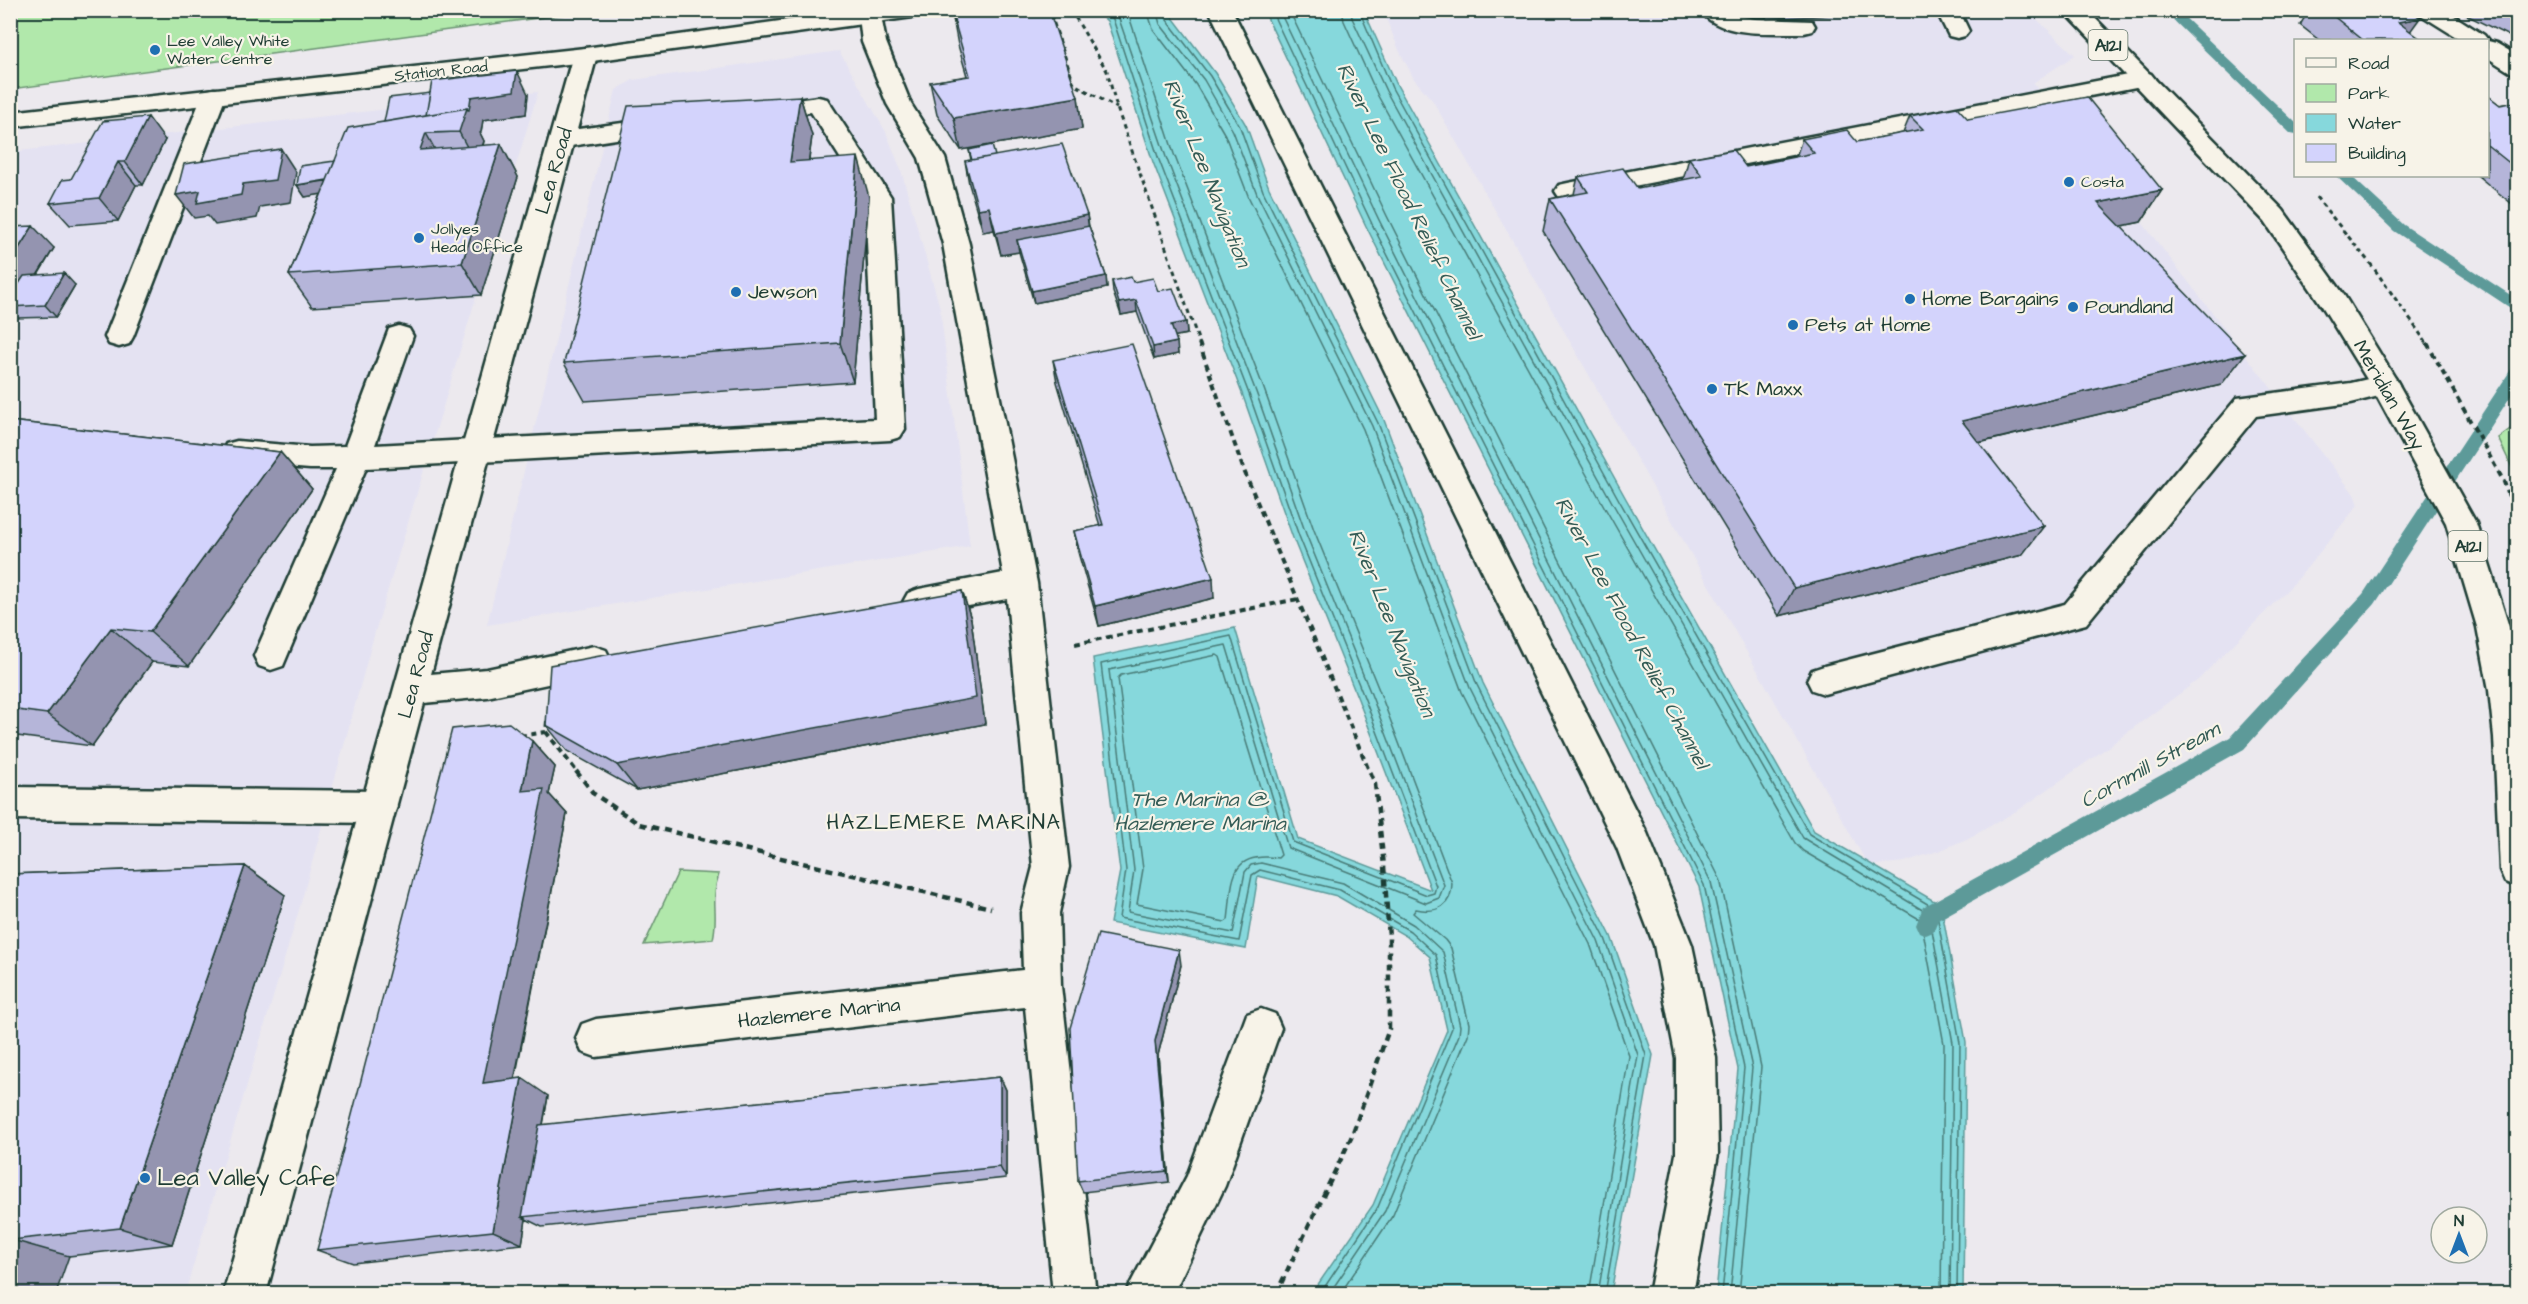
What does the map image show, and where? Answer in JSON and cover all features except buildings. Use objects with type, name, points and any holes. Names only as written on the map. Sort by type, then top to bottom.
[{"type":"street","name":"Station Road","points":[[10,120],[585,55],[913,10]]},
{"type":"street","points":[[1220,10],[1634,844],[1672,945],[1696,1058],[1697,1154],[1671,1293]]},
{"type":"street","points":[[1711,10],[1729,22],[1749,25],[1804,26]]},
{"type":"street","points":[[1947,10],[1957,31]]},
{"type":"street","name":"Meridian Way","points":[[2074,10],[2274,216],[2332,299],[2385,386],[2461,524],[2493,627],[2506,690],[2511,737],[2517,870]]},
{"type":"street","points":[[2429,10],[2474,39]]},
{"type":"street","points":[[870,16],[874,42],[899,104],[932,158],[943,190],[959,255],[1021,583],[1051,867],[1040,913],[1042,986],[1072,1282],[1075,1293]]},
{"type":"street","points":[[2489,49],[2517,67]]},
{"type":"street","name":"Lea Road","points":[[244,1293],[564,139],[585,55]]},
{"type":"street","points":[[1568,191],[2143,79]]},
{"type":"street","points":[[119,337],[214,96]]},
{"type":"street","points":[[207,450],[310,458],[476,452],[890,429],[878,197],[818,104],[736,116]]},
{"type":"street","points":[[564,139],[689,122]]},
{"type":"street","points":[[271,656],[356,456],[399,336]]},
{"type":"street","points":[[1824,680],[2075,615],[2247,406],[2351,393],[2385,386]]},
{"type":"street","points":[[892,607],[1021,583]]},
{"type":"street","points":[[412,690],[487,683],[622,655]]},
{"type":"street","points":[[10,803],[379,807]]},
{"type":"street","name":"Hazlemere Marina","points":[[596,1038],[1042,986]]},
{"type":"street","points":[[1146,1293],[1154,1285],[1204,1186],[1261,1028]]},
{"type":"path","points":[[1071,10],[1107,71],[1117,108],[1243,468],[1375,784],[1389,938],[1389,1029],[1351,1138],[1276,1293]]},
{"type":"path","points":[[1051,15],[1074,84],[1117,108]]},
{"type":"path","points":[[2430,348],[2504,482],[2517,522]]},
{"type":"path","points":[[1028,654],[1298,598]]},
{"type":"path","points":[[547,718],[546,732],[594,794],[639,825],[991,908],[1040,913]]},
{"type":"path","points":[[509,737],[546,732]]},
{"type":"shaded area","points":[[1383,11],[2028,11],[2075,55],[2033,83],[2354,494],[2358,505],[2297,580],[2198,680],[2101,752],[2020,809],[1971,837],[1904,862],[1876,865],[1867,863],[1433,101],[1414,79]]},
{"type":"shaded area","points":[[839,51],[886,132],[901,170],[940,308],[970,546],[487,625],[616,90],[633,80]]},
{"type":"shaded area","points":[[538,92],[373,639],[299,910],[185,1293],[11,1293],[10,152]]},
{"type":"green space","name":"Lee Valley White Water Centre","points":[[11,10],[589,10],[589,11],[11,89]]},
{"type":"green space","points":[[2517,424],[2517,478],[2498,438]]},
{"type":"green space","points":[[678,872],[719,874],[715,892],[713,939],[644,945]]},
{"type":"water","points":[[1096,11],[1168,11],[1215,73],[1246,125],[1269,188],[1384,420],[1483,683],[1611,936],[1653,1055],[1611,1293],[1312,1293],[1373,1205],[1447,1030],[1430,957],[1406,936],[1337,896],[1258,876],[1246,949],[1110,923],[1120,871],[1093,658],[1235,628],[1298,839],[1431,890],[1293,538],[1243,396],[1153,162],[1107,21]]},
{"type":"water","name":"River Lee Flood Relief Channel","points":[[1264,11],[1364,11],[1397,85],[1625,497],[1814,831],[1941,905],[1966,1042],[1963,1293],[1716,1293],[1738,1069],[1699,887],[1366,226]]},
{"type":"waterway","points":[[2169,10],[2294,129]]},
{"type":"waterway","points":[[2344,177],[2399,228],[2518,308]]},
{"type":"waterway","name":"Cornmill Stream","points":[[1926,925],[1930,914],[2237,743],[2369,599],[2518,372]]},
{"type":"place","name":"Lee Valley White Water Centre","points":[[155,50]]},
{"type":"place","name":"Costa","points":[[2069,182]]},
{"type":"place","name":"Jollyes Head Office","points":[[419,238]]},
{"type":"place","name":"Jewson","points":[[736,292]]},
{"type":"place","name":"Home Bargains","points":[[1910,299]]},
{"type":"place","name":"Poundland","points":[[2073,307]]},
{"type":"place","name":"Pets at Home","points":[[1793,325]]},
{"type":"place","name":"TK Maxx","points":[[1712,389]]},
{"type":"place","name":"Lea Valley Cafe","points":[[145,1178]]},
{"type":"district","name":"HAZLEMERE MARINA","points":[[944,822]]},
{"type":"water label","name":"River Lee Navigation","points":[[1207,173]]},
{"type":"water label","name":"River Lee Navigation","points":[[1392,623]]},
{"type":"water label","name":"The Marina @ Hazlemere Marina","points":[[1200,811]]}]
